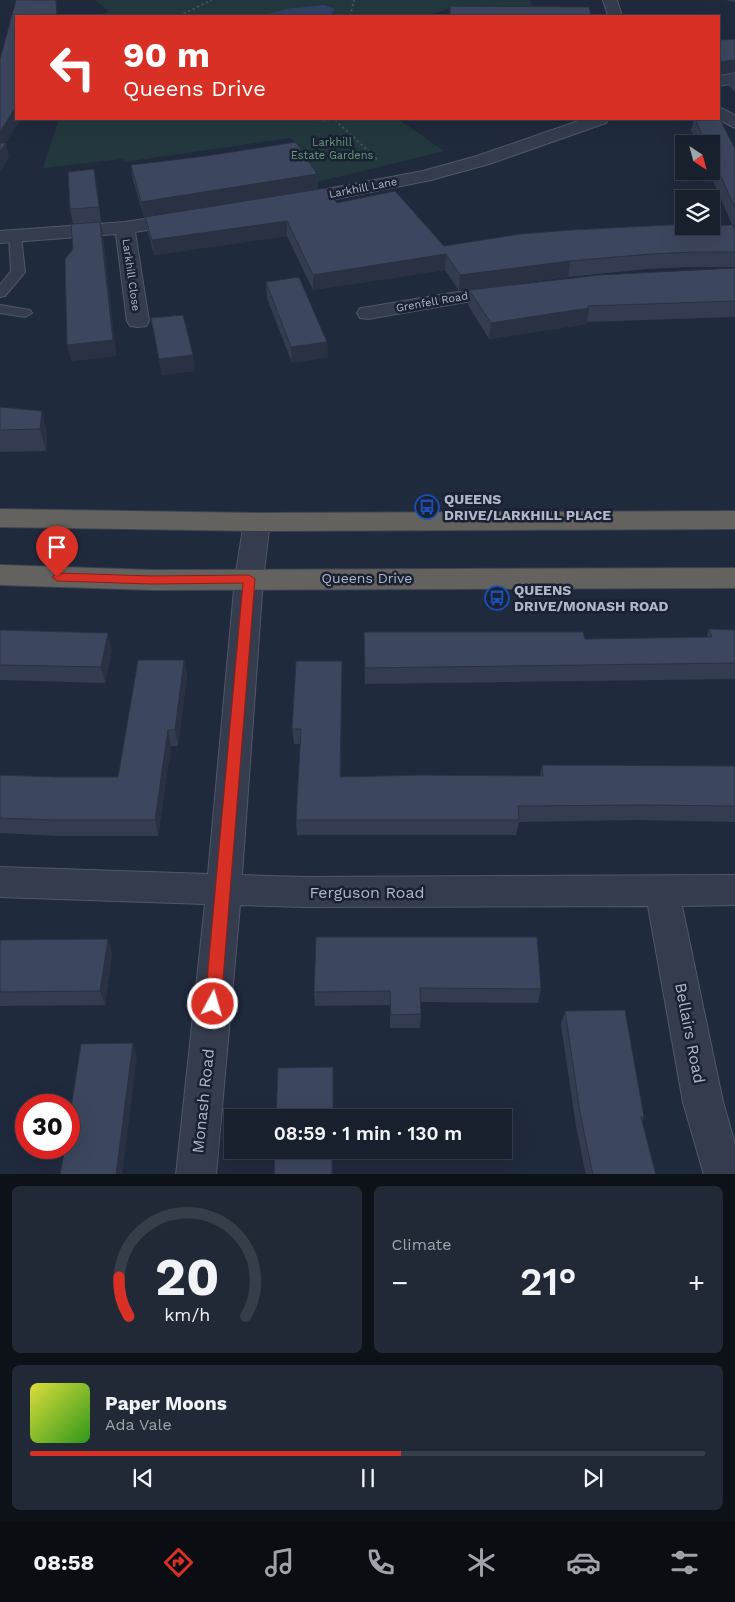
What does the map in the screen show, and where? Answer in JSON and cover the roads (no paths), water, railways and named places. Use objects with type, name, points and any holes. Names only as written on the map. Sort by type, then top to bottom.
[{"type":"highway","points":[[0,518],[257,522],[735,520]]},
{"type":"highway","name":"Queens Drive","points":[[0,576],[152,580],[735,578]]},
{"type":"street","points":[[610,0],[615,15]]},
{"type":"street","points":[[720,81],[735,78]]},
{"type":"street","points":[[720,113],[735,123]]},
{"type":"street","name":"Larkhill Lane","points":[[280,203],[399,181],[483,160],[597,120]]},
{"type":"street","points":[[8,237],[125,228],[202,216]]},
{"type":"street","name":"Larkhill Close","points":[[125,228],[138,321]]},
{"type":"street","name":"Grenfell Road","points":[[368,313],[523,288]]},
{"type":"street","name":"Monash Road","points":[[196,1174],[224,890],[249,579],[257,522]]},
{"type":"street","name":"Ferguson Road","points":[[0,882],[314,892],[735,890]]},
{"type":"street","name":"Bellairs Road","points":[[662,890],[703,1102],[724,1174]]},
{"type":"lane","points":[[0,293],[18,272],[8,237]]},
{"type":"lane","points":[[0,310],[25,313]]},
{"type":"water","points":[[324,5],[335,9],[332,13],[335,15],[265,15],[286,9]]},
{"type":"place","name":"QUEENS DRIVE/LARKHILL PLACE","points":[[427,507]]},
{"type":"place","name":"QUEENS DRIVE/MONASH ROAD","points":[[497,598]]},
{"type":"park label","name":"Larkhill Estate Gardens","points":[[332,148]]}]
